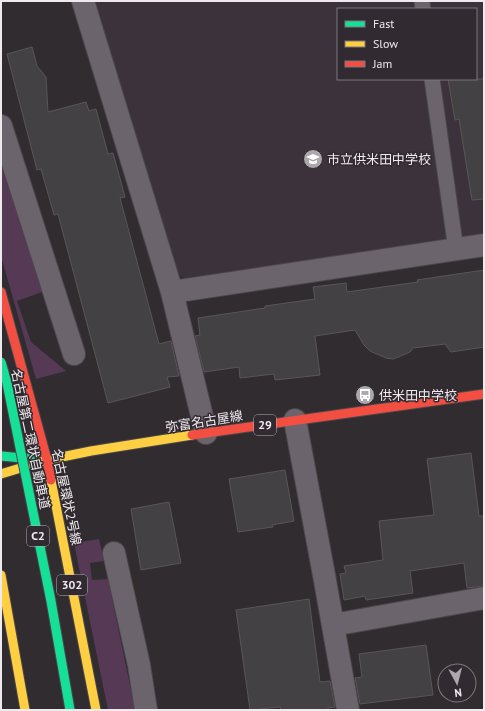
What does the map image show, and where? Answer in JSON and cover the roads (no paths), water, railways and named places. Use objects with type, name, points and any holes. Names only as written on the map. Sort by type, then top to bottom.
[{"type":"main road","name":"名古屋環状2号線","points":[[1,292],[47,460],[96,710]]},
{"type":"main road","name":"名古屋第二環状自動車道","points":[[1,362],[7,383],[48,585],[70,710]]},
{"type":"main road","name":"弥富名古屋線","points":[[1,474],[47,460],[91,451],[295,420],[484,394]]},
{"type":"main road","name":"弥富名古屋線","points":[[1,456],[47,460]]},
{"type":"main road","points":[[1,575],[25,710]]},
{"type":"street","points":[[82,1],[172,292],[206,433]]},
{"type":"street","points":[[1,126],[74,354]]},
{"type":"street","points":[[172,292],[484,245]]},
{"type":"street","points":[[295,420],[334,626],[348,710]]},
{"type":"street","points":[[114,553],[146,710]]},
{"type":"street","points":[[334,626],[484,598]]},
{"type":"lane","points":[[432,80],[456,250]]},
{"type":"place","name":"市立供米田中学校","points":[[313,159]]},
{"type":"place","name":"供米田中学校","points":[[365,395]]}]
